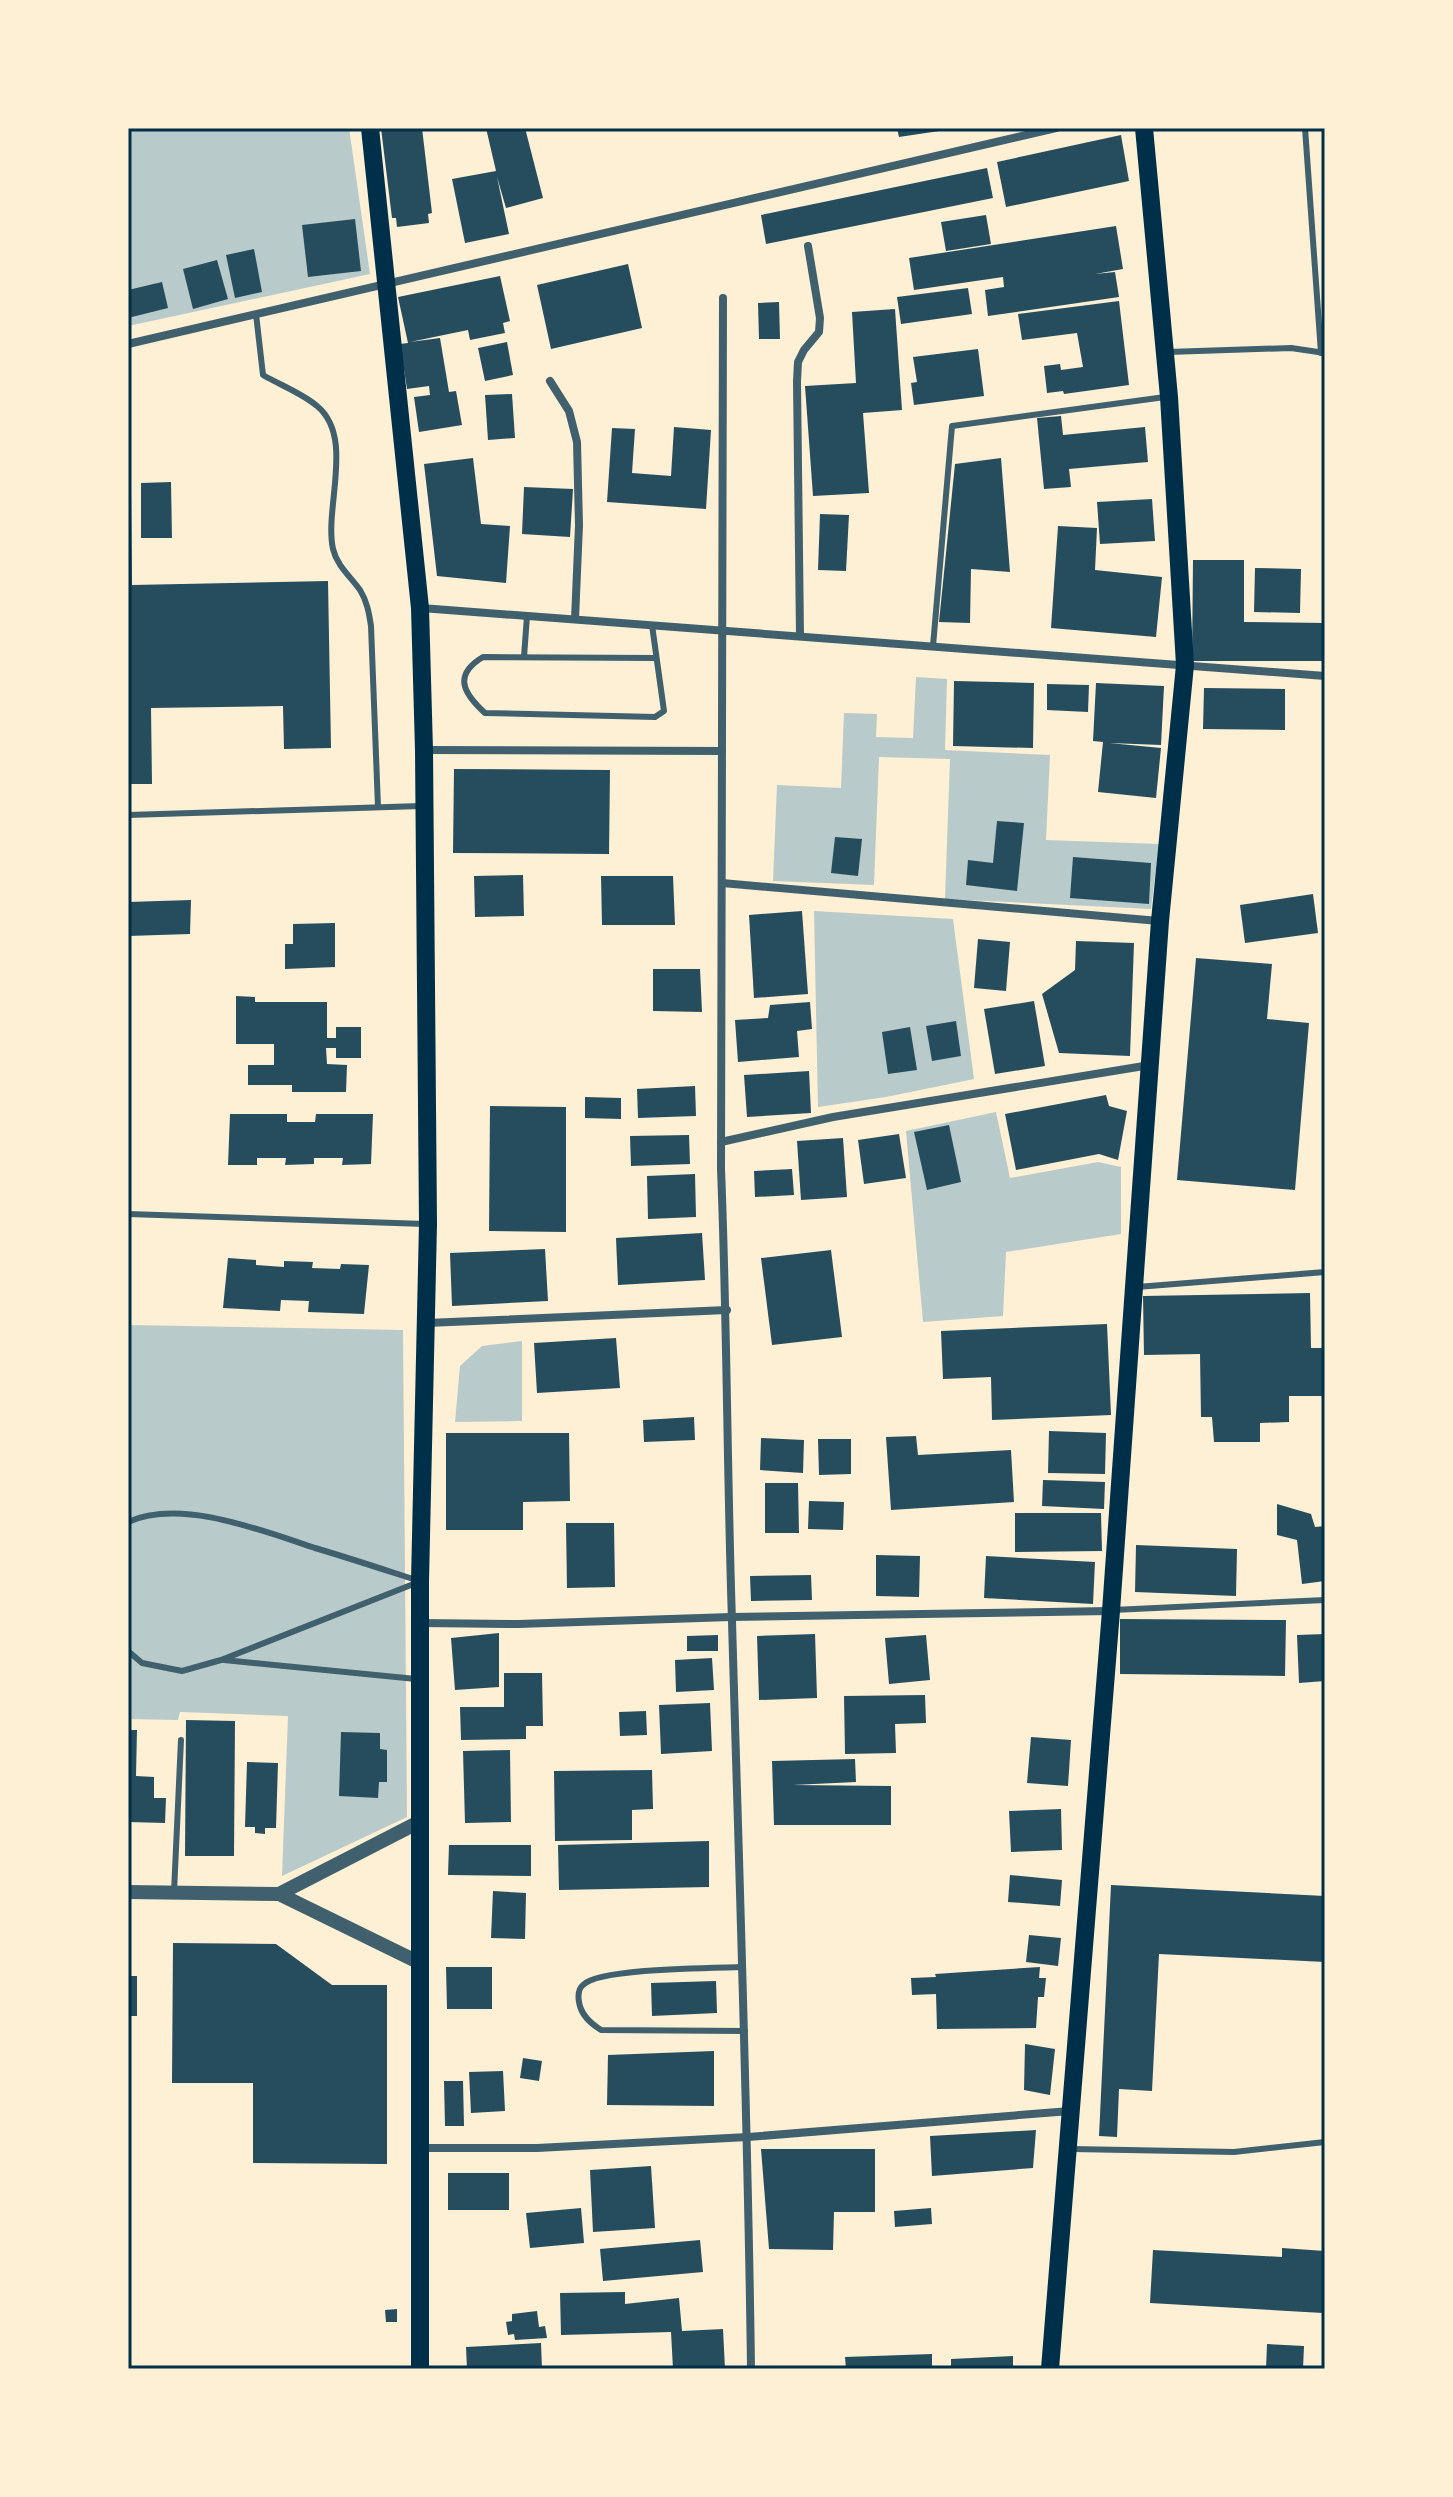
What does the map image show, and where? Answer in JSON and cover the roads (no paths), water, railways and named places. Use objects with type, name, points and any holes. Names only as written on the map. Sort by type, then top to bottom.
[{"type":"highway","points":[[370,128],[420,608],[424,750],[428,1224],[419,1623],[420,2369]]},
{"type":"highway","points":[[1050,2369],[1111,1611],[1160,921],[1185,665],[1169,397],[1144,128]]},
{"type":"street","points":[[128,344],[1056,128]]},
{"type":"street","points":[[800,636],[798,362],[819,332],[820,318],[808,246]]},
{"type":"street","points":[[723,298],[721,1142],[727,1310],[731,1617],[748,2137],[751,2369]]},
{"type":"street","points":[[550,381],[569,411],[577,442],[579,525],[575,619]]},
{"type":"street","points":[[420,608],[1325,676]]},
{"type":"street","points":[[424,750],[722,751]]},
{"type":"street","points":[[722,883],[1160,921]]},
{"type":"street","points":[[721,1142],[833,1117],[1150,1065]]},
{"type":"street","points":[[427,1323],[727,1310]]},
{"type":"street","points":[[419,1623],[518,1624],[1111,1611]]},
{"type":"street","points":[[279,1894],[419,1822]]},
{"type":"street","points":[[128,1892],[279,1894],[420,1963]]},
{"type":"street","points":[[420,2148],[537,2148],[748,2137],[1072,2111]]},
{"type":"lane","points":[[1165,352],[1291,348],[1323,353],[1305,128]]},
{"type":"lane","points":[[256,314],[263,375],[317,406],[330,423],[336,445],[332,543],[338,562],[363,594],[369,609],[378,807]]},
{"type":"lane","points":[[933,646],[952,426],[1169,397]]},
{"type":"lane","points":[[524,657],[527,616]]},
{"type":"lane","points":[[652,625],[664,711],[655,717],[485,713],[467,697],[464,676],[468,666],[483,657],[656,658]]},
{"type":"lane","points":[[128,815],[425,806]]},
{"type":"lane","points":[[128,1214],[428,1224]]},
{"type":"lane","points":[[1133,1288],[1325,1272]]},
{"type":"lane","points":[[128,1522],[143,1515],[193,1515],[255,1528],[420,1581]]},
{"type":"lane","points":[[128,1651],[142,1663],[182,1671],[221,1660],[420,1581]]},
{"type":"lane","points":[[1111,1611],[1325,1600]]},
{"type":"lane","points":[[221,1660],[419,1679]]},
{"type":"lane","points":[[174,1892],[181,1740]]},
{"type":"lane","points":[[742,1967],[595,1977],[582,1985],[578,1995],[580,2011],[601,2030],[745,2031]]},
{"type":"lane","points":[[1068,2149],[1234,2152],[1325,2142]]}]
